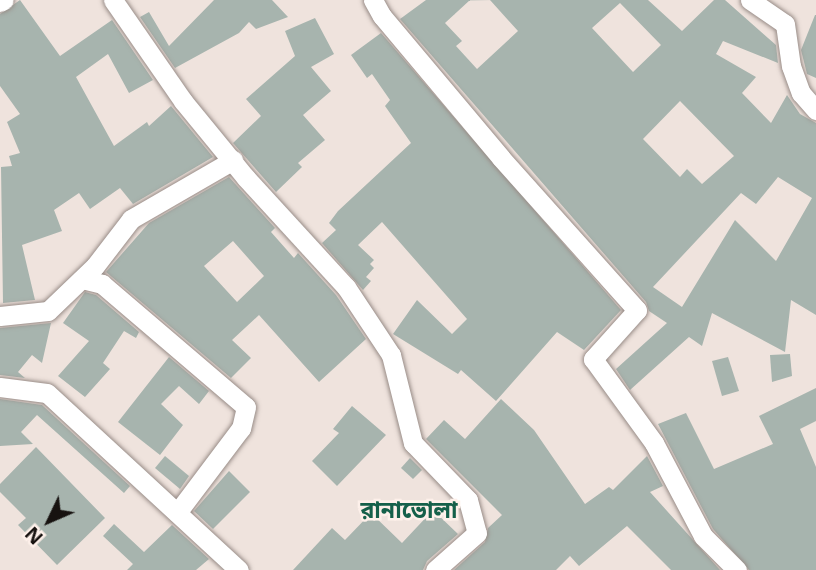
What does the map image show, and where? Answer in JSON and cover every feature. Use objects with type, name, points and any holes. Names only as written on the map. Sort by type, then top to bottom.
[{"type":"street","points":[[113,0],[155,64],[233,160],[346,287],[391,355],[413,443],[468,500],[477,533],[435,570]]},
{"type":"street","points":[[373,0],[501,158],[637,310],[593,359],[654,443],[703,536],[737,570]]},
{"type":"street","points":[[750,0],[785,24],[794,75],[801,93],[816,110]]},
{"type":"street","points":[[0,316],[48,312],[82,279],[131,219],[233,160]]},
{"type":"street","points":[[82,279],[102,284],[246,407],[241,428],[177,513]]},
{"type":"street","points":[[0,387],[41,389],[239,570]]},
{"type":"building","points":[[20,0],[60,56],[112,20],[153,80],[129,93],[108,54],[76,77],[114,146],[147,122],[149,126],[171,106],[213,157],[133,204],[120,188],[90,209],[79,193],[54,210],[62,231],[22,245],[35,300],[3,303],[1,167],[12,166],[9,156],[20,153],[7,122],[20,114],[0,86],[0,14]]},
{"type":"building","points":[[214,0],[272,0],[288,17],[256,29],[249,22],[239,33],[175,68],[140,17],[149,12],[169,46]]},
{"type":"building","points":[[426,0],[470,0],[445,23],[462,41],[456,46],[477,69],[518,31],[490,0],[648,0],[682,31],[714,0],[725,0],[776,45],[778,63],[723,41],[716,54],[756,77],[742,93],[771,123],[787,95],[800,114],[816,123],[816,315],[791,300],[785,352],[712,313],[702,346],[689,337],[630,390],[616,369],[667,323],[649,311],[646,302],[400,19]],"holes":[[[620,3],[661,45],[633,72],[592,28]],[[680,101],[734,156],[702,184],[687,169],[680,177],[643,139]],[[778,177],[812,198],[776,261],[735,220],[682,307],[653,287],[741,193],[756,204]]]},
{"type":"building","points":[[815,15],[816,78],[807,74],[801,50]]},
{"type":"building","points":[[315,18],[334,54],[311,67],[331,91],[303,115],[325,140],[298,163],[302,167],[276,192],[233,143],[261,116],[246,99],[295,56],[285,31]]},
{"type":"building","points":[[381,33],[621,310],[584,350],[557,332],[496,401],[461,370],[458,374],[393,334],[417,300],[452,334],[467,319],[382,222],[358,245],[374,260],[370,264],[374,268],[366,277],[371,281],[363,290],[322,243],[336,230],[329,223],[338,211],[411,143],[385,106],[390,100],[372,74],[367,78],[351,55]]},
{"type":"building","points":[[229,177],[275,228],[271,232],[294,258],[298,253],[336,295],[366,339],[319,382],[259,315],[232,340],[251,358],[231,378],[106,272],[149,223]],"holes":[[[233,241],[264,276],[237,302],[204,266]]]},
{"type":"building","points":[[85,292],[96,295],[139,332],[136,338],[124,331],[103,363],[110,369],[85,397],[58,376],[89,341],[63,323]]},
{"type":"building","points":[[51,323],[42,363],[32,355],[18,372],[25,378],[0,375],[0,328]]},
{"type":"building","points":[[790,354],[792,376],[772,382],[770,355]]},
{"type":"building","points":[[169,357],[209,391],[199,404],[179,386],[161,404],[183,425],[160,455],[118,422]]},
{"type":"building","points":[[728,357],[739,391],[722,396],[712,361]]},
{"type":"building","points":[[816,388],[816,421],[800,429],[816,467],[816,570],[749,570],[713,529],[658,424],[686,413],[714,469],[773,444],[759,416]]},
{"type":"building","points":[[0,399],[42,405],[130,486],[124,493],[37,415],[21,432],[33,444],[0,446]]},
{"type":"building","points":[[501,399],[534,430],[585,504],[609,487],[613,490],[647,456],[663,486],[650,492],[720,570],[671,570],[627,526],[579,566],[570,556],[556,570],[454,570],[485,542],[488,528],[502,515],[426,439],[444,420],[465,439]]},
{"type":"building","points":[[352,406],[386,435],[337,486],[312,461],[339,433],[333,429]]},
{"type":"building","points":[[36,447],[105,518],[57,565],[18,525],[26,518],[0,492],[0,484]]},
{"type":"building","points":[[165,456],[189,476],[180,489],[155,468]]},
{"type":"building","points":[[410,458],[422,470],[413,479],[401,468]]},
{"type":"building","points":[[229,471],[250,492],[213,529],[194,511]]},
{"type":"building","points":[[433,510],[458,534],[427,561],[423,570],[293,570],[332,528],[345,540],[371,513],[402,543]]},
{"type":"building","points":[[114,524],[144,552],[172,525],[209,559],[196,570],[127,570],[133,564],[103,536]]},
{"type":"district","name":"রানাভোলা","points":[[409,509]]}]
